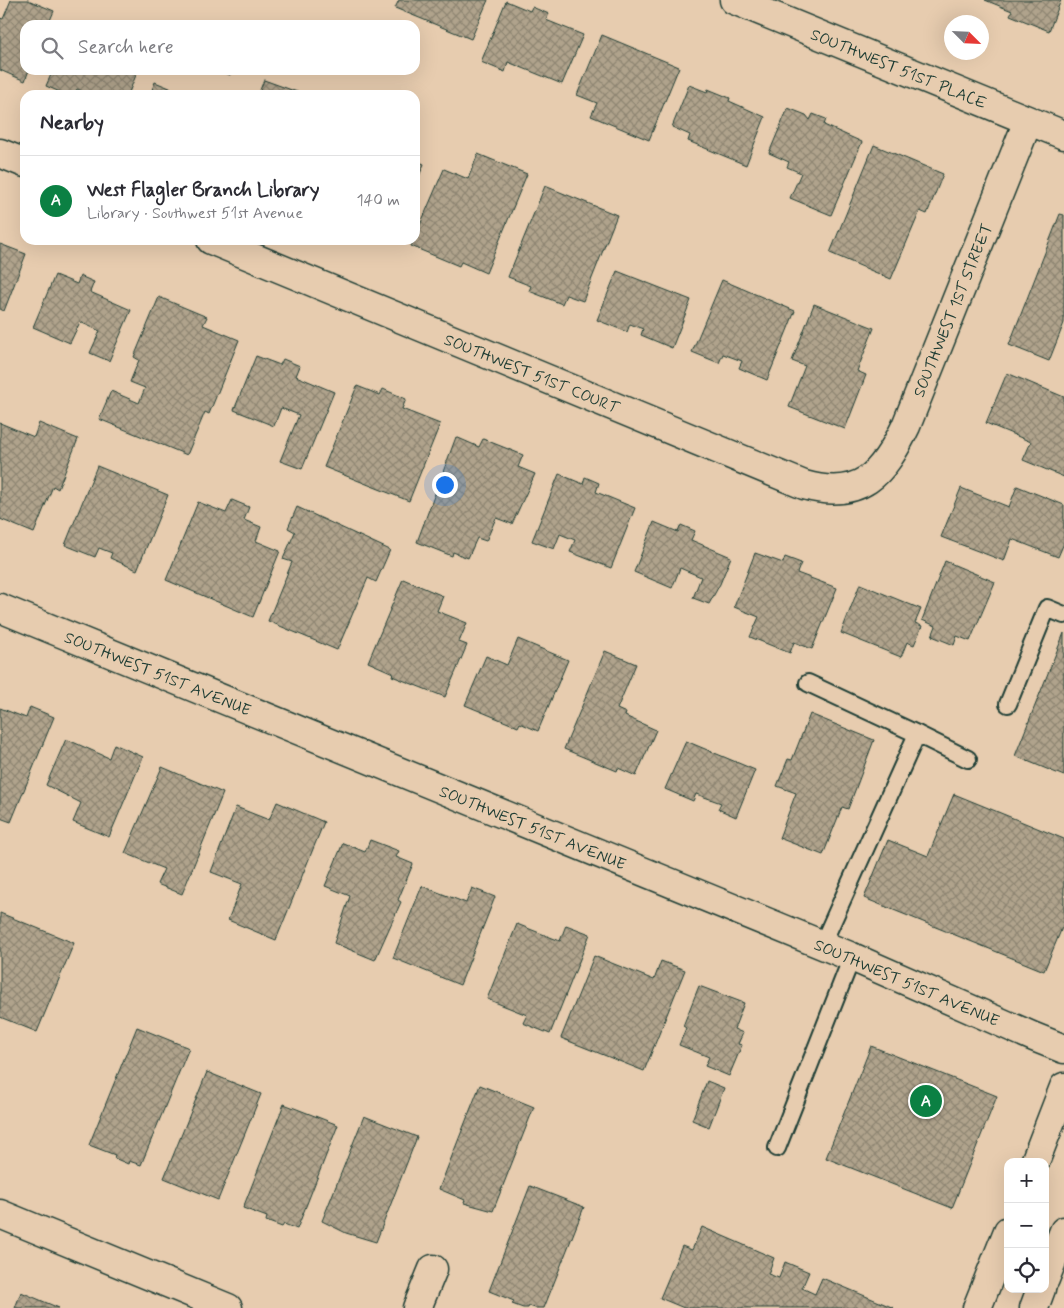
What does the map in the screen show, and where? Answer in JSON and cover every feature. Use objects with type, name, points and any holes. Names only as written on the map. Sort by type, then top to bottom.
[{"type":"street","name":"SOUTHWEST 51ST PLACE","points":[[734,0],[1064,135]]},
{"type":"street","name":"SOUTHWEST 1ST STREET","points":[[857,486],[871,478],[897,446],[1028,120]]},
{"type":"street","points":[[0,153],[20,161]]},
{"type":"street","name":"SOUTHWEST 51ST COURT","points":[[223,245],[804,485],[820,490],[835,491],[857,486]]},
{"type":"street","name":"SOUTHWEST 51ST AVENUE","points":[[0,608],[822,945],[1034,1038],[1064,1049]]},
{"type":"street","points":[[1037,1158],[1064,1087]]},
{"type":"street","points":[[0,1214],[228,1308]]},
{"type":"street","points":[[1049,1269],[1064,1231]]},
{"type":"street","points":[[977,1308],[1004,1241]]},
{"type":"street","points":[[417,1308],[433,1269]]},
{"type":"street","points":[[1034,1308],[1040,1293]]},
{"type":"lane","points":[[1008,704],[1047,608],[1064,615]]},
{"type":"lane","points":[[808,683],[968,759]]},
{"type":"lane","points":[[822,945],[917,734]]},
{"type":"lane","points":[[777,1148],[852,958]]},
{"type":"building","points":[[11,0],[28,0],[54,11],[50,20],[20,20],[20,75],[27,75],[25,81],[0,70],[0,18],[3,19]]},
{"type":"building","points":[[399,0],[488,0],[471,39],[395,8]]},
{"type":"building","points":[[985,0],[1061,0],[1049,31],[1010,15],[1012,11]]},
{"type":"building","points":[[506,1],[530,11],[532,7],[549,14],[546,20],[583,35],[562,84],[508,62],[505,72],[481,62]]},
{"type":"building","points":[[602,35],[679,67],[649,140],[591,116],[597,103],[577,95]]},
{"type":"building","points":[[51,75],[136,75],[130,90],[55,90],[46,86]]},
{"type":"building","points":[[264,80],[292,90],[260,90]]},
{"type":"building","points":[[155,82],[175,90],[152,90]]},
{"type":"building","points":[[689,85],[707,92],[708,89],[730,98],[729,101],[765,117],[746,165],[688,141],[690,135],[672,127]]},
{"type":"building","points":[[788,108],[806,115],[810,120],[813,114],[826,119],[824,125],[862,142],[831,215],[790,198],[801,173],[787,167],[789,162],[769,153]]},
{"type":"building","points":[[874,145],[943,174],[927,214],[920,211],[891,279],[830,253]]},
{"type":"building","points":[[478,154],[527,174],[486,273],[461,262],[459,266],[411,246],[420,245],[420,225],[444,169],[468,179]]},
{"type":"building","points":[[420,162],[424,164],[420,174]]},
{"type":"building","points":[[545,186],[617,215],[583,301],[566,295],[562,304],[529,291],[531,286],[508,277]]},
{"type":"building","points":[[1060,214],[1064,215],[1064,323],[1049,361],[1009,345]]},
{"type":"building","points":[[0,244],[26,254],[4,311],[0,309]]},
{"type":"building","points":[[617,271],[691,300],[672,348],[641,335],[643,329],[630,324],[627,332],[597,320]]},
{"type":"building","points":[[55,275],[77,284],[80,276],[94,282],[90,292],[131,310],[109,361],[90,353],[100,331],[80,322],[70,343],[33,327]]},
{"type":"building","points":[[722,280],[795,311],[767,380],[739,368],[742,361],[723,354],[719,363],[692,352]]},
{"type":"building","points":[[159,297],[207,317],[203,325],[239,340],[209,414],[205,412],[187,455],[99,419],[111,391],[139,403],[145,388],[130,382],[139,360],[134,357]]},
{"type":"building","points":[[814,304],[874,328],[857,371],[866,375],[845,429],[789,407],[805,366],[792,361]]},
{"type":"building","points":[[256,356],[280,365],[283,359],[300,366],[296,376],[334,392],[302,469],[280,461],[299,415],[281,408],[274,426],[234,410]]},
{"type":"building","points":[[1007,373],[1064,397],[1064,477],[1023,460],[1031,442],[986,423]]},
{"type":"building","points":[[357,386],[380,395],[383,389],[406,399],[402,409],[440,424],[409,501],[324,467]]},
{"type":"building","points":[[0,423],[34,437],[39,423],[78,439],[58,489],[53,486],[34,533],[0,519]]},
{"type":"building","points":[[456,437],[479,447],[483,439],[523,455],[518,467],[535,474],[512,524],[496,518],[486,541],[477,538],[468,558],[453,552],[452,556],[417,542]]},
{"type":"building","points":[[97,466],[168,495],[137,570],[110,558],[112,553],[99,548],[95,557],[65,545]]},
{"type":"building","points":[[559,474],[583,484],[585,477],[599,483],[596,492],[635,508],[611,568],[570,552],[575,540],[560,534],[554,549],[532,541]]},
{"type":"building","points":[[1017,486],[1064,505],[1064,543],[1058,557],[1012,539],[1004,561],[941,537],[961,488],[1009,507]]},
{"type":"building","points":[[232,500],[249,507],[244,520],[261,527],[256,541],[280,551],[253,617],[166,580],[198,502],[226,513]]},
{"type":"building","points":[[297,507],[390,550],[376,582],[368,578],[337,650],[268,621],[292,562],[283,559],[295,532],[288,528]]},
{"type":"building","points":[[654,522],[678,532],[681,525],[695,531],[691,540],[731,557],[709,604],[693,598],[701,577],[680,568],[672,588],[634,572]]},
{"type":"building","points":[[755,553],[783,563],[785,557],[801,563],[797,573],[837,588],[812,649],[794,642],[790,653],[750,637],[759,617],[734,607]]},
{"type":"building","points":[[945,561],[995,582],[970,641],[957,636],[954,645],[932,636],[936,626],[922,620]]},
{"type":"building","points":[[403,579],[443,596],[437,611],[467,623],[459,642],[467,645],[445,697],[392,676],[393,673],[368,662]]},
{"type":"building","points":[[860,584],[921,609],[915,623],[922,626],[914,645],[907,642],[901,657],[841,633]]},
{"type":"building","points":[[1064,633],[1064,776],[1015,756]]},
{"type":"building","points":[[518,639],[568,660],[538,731],[520,723],[518,727],[465,705],[486,656],[507,665]]},
{"type":"building","points":[[605,651],[636,664],[617,709],[626,713],[625,716],[656,730],[636,776],[618,768],[617,771],[564,749]]},
{"type":"building","points":[[30,707],[54,717],[11,822],[0,818],[0,708],[26,718]]},
{"type":"building","points":[[810,714],[874,740],[848,809],[842,807],[823,855],[779,838],[796,793],[777,786],[788,759],[792,760]]},
{"type":"building","points":[[66,739],[109,758],[114,744],[143,757],[109,837],[73,822],[81,803],[46,785]]},
{"type":"building","points":[[686,741],[755,770],[736,817],[718,809],[721,803],[696,794],[693,801],[665,789]]},
{"type":"building","points":[[162,767],[223,793],[182,894],[157,884],[164,869],[125,853]]},
{"type":"building","points":[[954,794],[1064,839],[1064,923],[1044,971],[864,898],[888,840],[928,856]]},
{"type":"building","points":[[277,802],[324,822],[276,940],[228,920],[242,884],[211,872],[236,807],[269,820]]},
{"type":"building","points":[[370,840],[399,851],[396,857],[413,864],[398,900],[401,902],[375,960],[334,943],[350,896],[325,886],[343,843],[365,852]]},
{"type":"building","points":[[422,886],[466,903],[472,888],[495,897],[460,985],[393,958]]},
{"type":"building","points":[[0,913],[74,943],[37,1032],[0,1017]]},
{"type":"building","points":[[517,924],[560,941],[566,925],[590,934],[550,1034],[523,1023],[527,1015],[487,999]]},
{"type":"building","points":[[594,956],[654,980],[661,961],[685,970],[644,1071],[561,1038]]},
{"type":"building","points":[[699,986],[744,1003],[734,1029],[743,1033],[738,1044],[742,1045],[729,1076],[705,1066],[709,1057],[679,1045],[686,1028],[683,1026]]},
{"type":"building","points":[[137,1027],[189,1048],[141,1165],[129,1161],[128,1164],[114,1158],[115,1155],[89,1145]]},
{"type":"building","points":[[871,1046],[997,1096],[952,1208],[826,1158]]},
{"type":"building","points":[[207,1072],[261,1094],[218,1200],[164,1178]]},
{"type":"building","points":[[707,1081],[724,1088],[709,1127],[692,1120]]},
{"type":"building","points":[[480,1085],[534,1107],[493,1211],[464,1203],[465,1200],[439,1189]]},
{"type":"building","points":[[284,1104],[338,1125],[297,1229],[284,1224],[282,1227],[266,1221],[267,1217],[243,1208]]},
{"type":"building","points":[[364,1116],[417,1137],[376,1242],[346,1233],[322,1221]]},
{"type":"building","points":[[530,1186],[584,1207],[544,1308],[529,1306],[528,1308],[523,1308],[512,1304],[514,1301],[489,1291]]},
{"type":"building","points":[[702,1227],[774,1258],[768,1274],[779,1278],[785,1262],[809,1272],[802,1288],[815,1294],[822,1278],[894,1308],[684,1308],[660,1298],[682,1246],[692,1250]]},
{"type":"building","points":[[21,1292],[59,1308],[15,1308]]},
{"type":"place","name":"West Flagler Branch Library","points":[[926,1101]]}]
